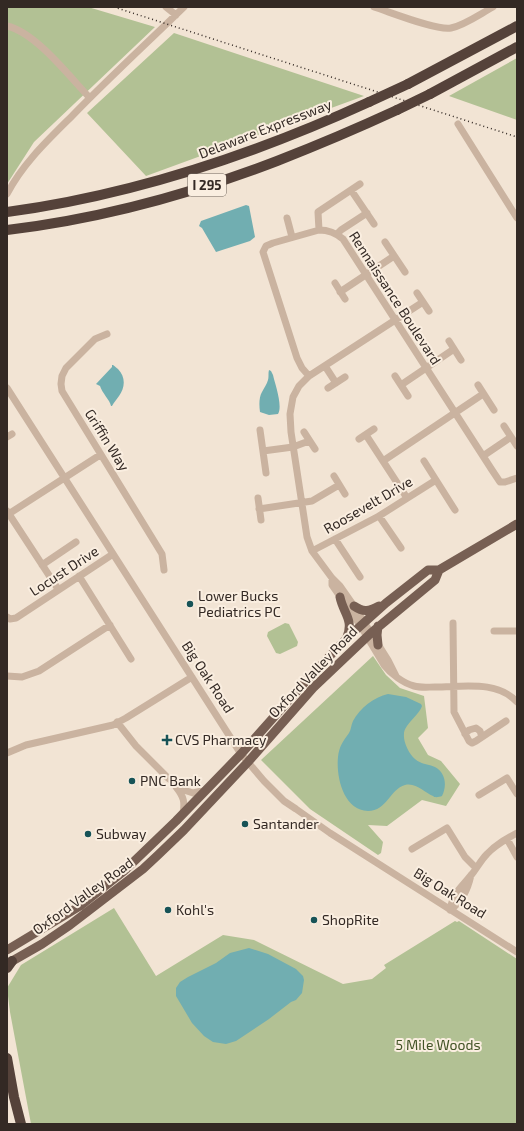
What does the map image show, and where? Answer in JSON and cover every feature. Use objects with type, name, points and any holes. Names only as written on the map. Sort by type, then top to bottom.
[{"type":"highway","name":"Delaware Expressway","points":[[7,212],[85,198],[183,174],[273,143],[408,84],[517,26]]},
{"type":"highway","name":"I 295","points":[[7,230],[109,212],[207,185],[257,168],[309,148],[397,110],[430,94],[517,46]]},
{"type":"highway","points":[[7,1058],[13,1091],[22,1124]]},
{"type":"main road","name":"Oxford Valley Road","points":[[7,950],[65,916],[124,871],[182,815],[241,754],[305,682],[347,638],[386,603],[428,570],[439,570],[517,524]]},
{"type":"main road","name":"Oxford Valley Road","points":[[9,965],[70,925],[143,869],[184,830],[248,762],[313,688],[372,632],[435,580],[439,570]]},
{"type":"main road","points":[[340,597],[341,603],[350,620],[350,629],[347,638]]},
{"type":"main road","points":[[354,606],[369,611],[386,603]]},
{"type":"main road","points":[[372,632],[377,635],[378,644]]},
{"type":"street","points":[[166,7],[176,14]]},
{"type":"street","points":[[7,194],[36,152],[89,98],[184,7]]},
{"type":"street","points":[[374,7],[446,29],[458,26],[492,7]]},
{"type":"street","points":[[7,26],[37,42],[89,98]]},
{"type":"street","points":[[458,124],[517,218]]},
{"type":"street","points":[[319,230],[318,212],[360,184]]},
{"type":"street","points":[[351,190],[374,224]]},
{"type":"street","points":[[337,234],[366,214]]},
{"type":"street","points":[[287,218],[292,237]]},
{"type":"street","name":"Rennaissance Boulevard","points":[[309,376],[302,368],[297,358],[263,252],[266,246],[292,237],[319,230],[325,230],[337,234],[343,239],[500,482],[517,478]]},
{"type":"street","points":[[385,242],[404,272]]},
{"type":"street","points":[[340,292],[394,256]]},
{"type":"street","points":[[334,283],[345,299]]},
{"type":"street","points":[[417,293],[429,311]]},
{"type":"street","points":[[362,624],[354,606],[312,551],[307,537],[291,432],[290,414],[293,397],[299,386],[309,376],[423,302]]},
{"type":"street","name":"Griffin Way","points":[[107,334],[95,339],[66,368],[62,376],[62,391],[162,554],[164,570]]},
{"type":"street","points":[[448,341],[461,360]]},
{"type":"street","points":[[401,385],[454,349]]},
{"type":"street","points":[[325,366],[336,383]]},
{"type":"street","points":[[395,376],[408,396]]},
{"type":"street","points":[[328,388],[345,377]]},
{"type":"street","points":[[478,385],[494,410]]},
{"type":"street","name":"Big Oak Road","points":[[7,388],[241,754],[264,781],[284,801],[330,833],[517,952]]},
{"type":"street","points":[[383,461],[484,394]]},
{"type":"street","points":[[504,426],[517,446]]},
{"type":"street","points":[[359,439],[374,429]]},
{"type":"street","points":[[260,430],[266,473]]},
{"type":"street","points":[[304,432],[315,449]]},
{"type":"street","points":[[366,434],[407,498]]},
{"type":"street","points":[[482,456],[511,437]]},
{"type":"street","points":[[263,451],[293,447],[309,441]]},
{"type":"street","points":[[58,589],[8,513],[100,455]]},
{"type":"street","points":[[424,461],[455,510]]},
{"type":"street","points":[[334,476],[345,494]]},
{"type":"street","name":"Roosevelt Drive","points":[[312,551],[379,516],[436,480]]},
{"type":"street","points":[[260,509],[312,501],[339,485]]},
{"type":"street","points":[[258,498],[261,520]]},
{"type":"street","points":[[379,516],[401,548]]},
{"type":"street","points":[[336,539],[360,577]]},
{"type":"street","points":[[42,564],[76,542]]},
{"type":"street","name":"Locust Drive","points":[[7,617],[10,619],[16,618],[58,589],[114,554]]},
{"type":"street","points":[[79,576],[131,659]]},
{"type":"street","points":[[332,578],[332,585],[340,597],[362,624],[372,632],[387,670],[396,676],[414,686],[489,687],[501,690],[516,698]]},
{"type":"street","points":[[453,623],[454,712],[469,741],[472,743],[506,721]]},
{"type":"street","points":[[7,676],[22,677],[39,671],[110,625]]},
{"type":"street","points":[[494,631],[517,631]]},
{"type":"street","points":[[378,644],[396,676]]},
{"type":"street","points":[[7,753],[26,745],[112,725],[126,718],[192,677]]},
{"type":"street","points":[[116,722],[136,746],[168,778],[184,798],[185,803],[182,815]]},
{"type":"street","points":[[466,734],[469,730],[476,728],[480,731],[482,737]]},
{"type":"street","points":[[168,778],[187,791],[193,793],[206,790]]},
{"type":"street","points":[[480,795],[507,778],[517,794]]},
{"type":"street","points":[[412,849],[447,828],[465,858],[476,868]]},
{"type":"street","points":[[450,910],[458,905],[468,887],[472,875],[486,855],[517,833]]},
{"type":"street","points":[[507,839],[517,857]]},
{"type":"green space","points":[[7,7],[88,7],[155,27],[34,142],[7,184]]},
{"type":"green space","points":[[174,33],[364,96],[146,176],[87,113]]},
{"type":"green space","points":[[517,58],[517,120],[449,96]]},
{"type":"green space","points":[[285,623],[289,624],[298,642],[297,646],[280,654],[276,653],[267,636],[268,632]]},
{"type":"green space","points":[[373,656],[386,675],[400,688],[424,696],[428,728],[418,738],[428,755],[441,761],[460,784],[446,806],[422,800],[387,826],[368,825],[383,842],[381,853],[378,855],[310,809],[261,760]]},
{"type":"green space","name":"5 Mile Woods","points":[[114,908],[156,976],[223,935],[254,940],[343,984],[372,979],[386,968],[384,965],[455,921],[459,921],[517,959],[517,1124],[31,1124],[10,1012],[7,988],[21,965]]},
{"type":"water","points":[[246,205],[249,206],[255,237],[250,241],[216,252],[202,228],[199,226],[201,221]]},
{"type":"water","points":[[112,365],[121,372],[124,382],[121,393],[111,406],[100,386],[96,384],[112,367]]},
{"type":"water","points":[[269,370],[273,375],[280,406],[278,414],[269,415],[260,412],[259,404],[261,394],[268,380]]},
{"type":"water","points":[[388,694],[406,697],[421,704],[422,706],[406,727],[404,741],[409,751],[417,761],[435,767],[439,770],[443,776],[445,788],[442,796],[434,797],[417,786],[409,784],[405,785],[400,787],[380,808],[368,811],[359,809],[352,805],[343,791],[338,773],[339,750],[350,732],[353,721],[359,712],[373,700]]},
{"type":"water","points":[[249,948],[268,954],[296,969],[303,976],[304,980],[302,993],[296,1000],[236,1041],[226,1044],[213,1042],[204,1036],[192,1023],[176,996],[176,988],[180,982],[216,963],[230,953]]},
{"type":"railway","points":[[114,7],[517,137]]},
{"type":"place","name":"Lower Bucks Pediatrics PC","points":[[190,604]]},
{"type":"place","name":"CVS Pharmacy","points":[[167,740]]},
{"type":"place","name":"PNC Bank","points":[[132,781]]},
{"type":"place","name":"Santander","points":[[245,824]]},
{"type":"place","name":"Subway","points":[[88,834]]},
{"type":"place","name":"Kohl's","points":[[168,910]]},
{"type":"place","name":"ShopRite","points":[[314,920]]}]
